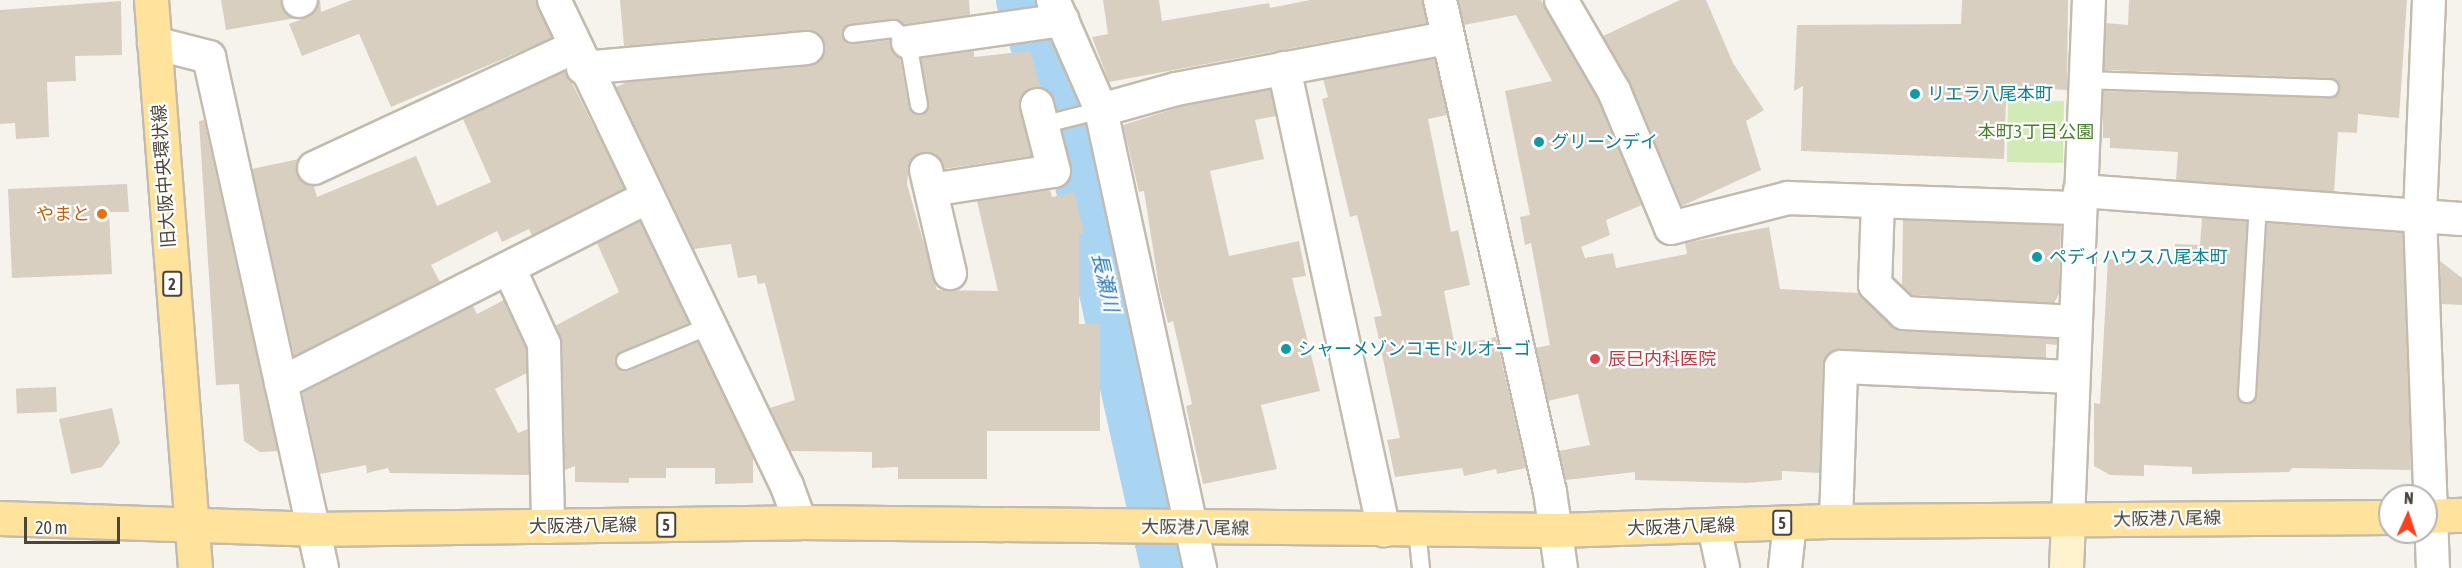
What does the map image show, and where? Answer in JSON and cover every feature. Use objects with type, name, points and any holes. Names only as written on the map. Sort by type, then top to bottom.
[{"type":"main road","name":"旧大阪中央環状線","points":[[151,0],[195,568]]},
{"type":"main road","name":"大阪港八尾線","points":[[0,518],[311,529],[800,522],[1184,528],[1558,530],[1714,527],[1836,521],[2378,517]]},
{"type":"main road","points":[[2066,568],[2068,520]]},
{"type":"street","points":[[554,0],[578,58],[709,326],[800,522]]},
{"type":"street","points":[[1440,0],[1445,38],[1558,530],[1562,568]]},
{"type":"street","points":[[1561,0],[1614,92],[1671,228],[1788,198],[1878,201],[2079,199],[2258,205],[2462,219]]},
{"type":"street","points":[[2068,520],[2074,322],[2089,0]]},
{"type":"street","points":[[2428,0],[2420,215],[2440,516],[2433,568]]},
{"type":"street","points":[[908,42],[1048,17],[1097,111],[1184,528],[1200,568]]},
{"type":"street","points":[[1097,111],[1284,68],[1445,38]]},
{"type":"street","points":[[154,44],[209,57],[311,529],[322,568]]},
{"type":"street","points":[[314,168],[578,58],[807,48]]},
{"type":"street","points":[[1284,68],[1384,530]]},
{"type":"street","points":[[950,273],[928,180],[1054,171],[1046,117]]},
{"type":"street","points":[[281,383],[646,198]]},
{"type":"street","points":[[1878,201],[1875,285],[1904,313],[2074,322]]},
{"type":"street","points":[[509,268],[544,344],[548,527]]},
{"type":"street","points":[[1836,521],[1841,367],[2073,377]]},
{"type":"street","points":[[1785,568],[1790,523]]},
{"type":"street","points":[[1714,527],[1723,568]]},
{"type":"lane","points":[[852,34],[894,29],[908,42],[919,105]]},
{"type":"lane","points":[[2085,80],[2330,88]]},
{"type":"lane","points":[[1046,117],[1097,111]]},
{"type":"lane","points":[[2247,394],[2258,205]]},
{"type":"lane","points":[[625,361],[709,326]]},
{"type":"lane","points":[[1417,530],[1421,568]]},
{"type":"green space","name":"本町3丁目公園","points":[[2008,100],[2064,101],[2063,163],[2007,162]]},
{"type":"building","points":[[221,0],[281,0],[283,10],[296,18],[226,30]]},
{"type":"building","points":[[319,0],[321,12],[352,0],[536,0],[552,38],[391,107],[359,34],[302,56],[289,24],[310,16]]},
{"type":"building","points":[[620,0],[969,0],[970,15],[905,24],[893,19],[851,24],[843,29],[848,44],[891,40],[900,58],[909,107],[916,115],[929,108],[921,58],[974,51],[974,57],[1030,51],[1041,88],[1024,93],[1020,109],[1032,156],[944,169],[939,157],[922,152],[909,164],[907,184],[937,290],[998,291],[977,201],[1050,190],[1052,197],[1074,192],[1084,233],[1079,234],[1079,324],[1100,324],[1100,431],[987,431],[987,479],[898,479],[898,467],[872,468],[872,452],[790,451],[770,408],[795,400],[765,283],[758,284],[756,275],[738,278],[731,244],[694,249],[616,87],[627,82],[809,66],[824,55],[822,38],[805,30],[624,46]]},
{"type":"building","points":[[1103,0],[1159,0],[1162,21],[1269,3],[1270,8],[1310,0],[1423,0],[1427,23],[1109,82],[1092,37],[1108,34]]},
{"type":"building","points":[[1458,0],[1541,0],[1598,99],[1642,205],[1606,220],[1610,235],[1581,247],[1585,258],[1613,253],[1616,268],[1687,254],[1685,243],[1769,227],[1780,289],[1859,293],[1892,326],[1903,331],[2057,339],[2057,345],[2046,344],[2046,358],[1832,351],[1823,366],[1820,473],[1782,471],[1782,480],[1746,483],[1635,480],[1635,472],[1566,480],[1559,451],[1590,445],[1578,394],[1548,401],[1536,348],[1550,345],[1531,243],[1525,245],[1520,217],[1530,215],[1505,91],[1552,81],[1516,15],[1464,25]]},
{"type":"building","points":[[1680,0],[1706,0],[1733,63],[1764,110],[1746,121],[1761,170],[1682,206],[1631,84],[1603,36]]},
{"type":"building","name":"リエラ八尾本町","points":[[1962,0],[2068,0],[2067,90],[2026,88],[2026,100],[2006,99],[2004,159],[1801,151],[1803,86],[1794,91],[1797,25],[1961,24]]},
{"type":"building","points":[[2129,0],[2407,0],[2399,118],[2358,114],[2357,133],[2338,132],[2334,192],[2176,180],[2178,152],[2110,148],[2110,138],[2103,138],[2103,91],[2330,98],[2339,94],[2339,84],[2330,78],[2104,70],[2106,23],[2128,25]]},
{"type":"building","points":[[121,1],[122,55],[75,56],[76,81],[47,82],[49,137],[16,139],[15,123],[0,124],[0,10]]},
{"type":"building","points":[[1435,58],[1447,115],[1428,119],[1451,232],[1458,230],[1470,285],[1444,291],[1455,346],[1496,337],[1526,468],[1497,474],[1496,469],[1464,476],[1462,468],[1395,477],[1387,440],[1400,438],[1374,317],[1382,316],[1357,215],[1350,217],[1322,99],[1328,97],[1323,79]]},
{"type":"building","points":[[566,71],[625,189],[532,236],[529,229],[502,242],[497,231],[431,265],[440,282],[294,356],[252,169],[299,159],[298,176],[314,186],[317,197],[416,156],[437,206],[491,182],[463,119]]},
{"type":"building","points":[[1270,89],[1276,116],[1255,120],[1264,159],[1210,171],[1229,256],[1299,241],[1306,276],[1292,278],[1320,391],[1261,405],[1277,469],[1203,484],[1186,406],[1192,404],[1173,321],[1168,323],[1159,287],[1144,191],[1139,192],[1123,125],[1180,107]]},
{"type":"building","points":[[204,120],[278,451],[260,452],[244,441],[239,384],[216,385],[199,121]]},
{"type":"building","points":[[127,184],[129,212],[109,212],[112,274],[12,278],[8,189]]},
{"type":"building","points":[[2202,218],[2247,221],[2237,393],[2246,404],[2257,395],[2267,223],[2403,233],[2411,470],[2292,468],[2289,472],[2192,474],[2192,467],[2144,465],[2144,476],[2110,475],[2094,466],[2094,403],[2100,404],[2108,259],[2174,261],[2175,244],[2200,245]]},
{"type":"building","points":[[1903,220],[2061,225],[2059,294],[2054,303],[1912,295],[1902,286]]},
{"type":"building","points":[[640,221],[689,323],[620,352],[616,366],[629,371],[698,342],[753,456],[753,483],[715,484],[715,468],[666,468],[666,478],[629,478],[629,483],[575,482],[575,466],[565,470],[562,344],[555,326],[619,292],[597,243]]},
{"type":"building","points":[[2440,261],[2462,278],[2462,305],[2441,304]]},
{"type":"building","points":[[504,300],[526,348],[527,373],[495,389],[518,433],[528,429],[529,475],[390,473],[388,468],[367,473],[366,465],[320,474],[302,393],[473,306],[477,314]]},
{"type":"building","points":[[56,387],[57,412],[17,413],[16,388]]},
{"type":"building","points":[[112,408],[120,443],[102,467],[71,474],[59,419]]},
{"type":"waterway","name":"長瀬川","points":[[1025,0],[1083,180],[1170,568]]},
{"type":"place","name":"リエラ八尾本町","points":[[1915,94]]},
{"type":"place","name":"グリーンデイ","points":[[1539,142]]},
{"type":"place","name":"やまと","points":[[102,214]]},
{"type":"place","name":"ペディハウス八尾本町","points":[[2037,257]]},
{"type":"place","name":"シャーメゾンコモドルオーゴ","points":[[1286,349]]},
{"type":"place","name":"辰巳内科医院","points":[[1595,359]]}]
